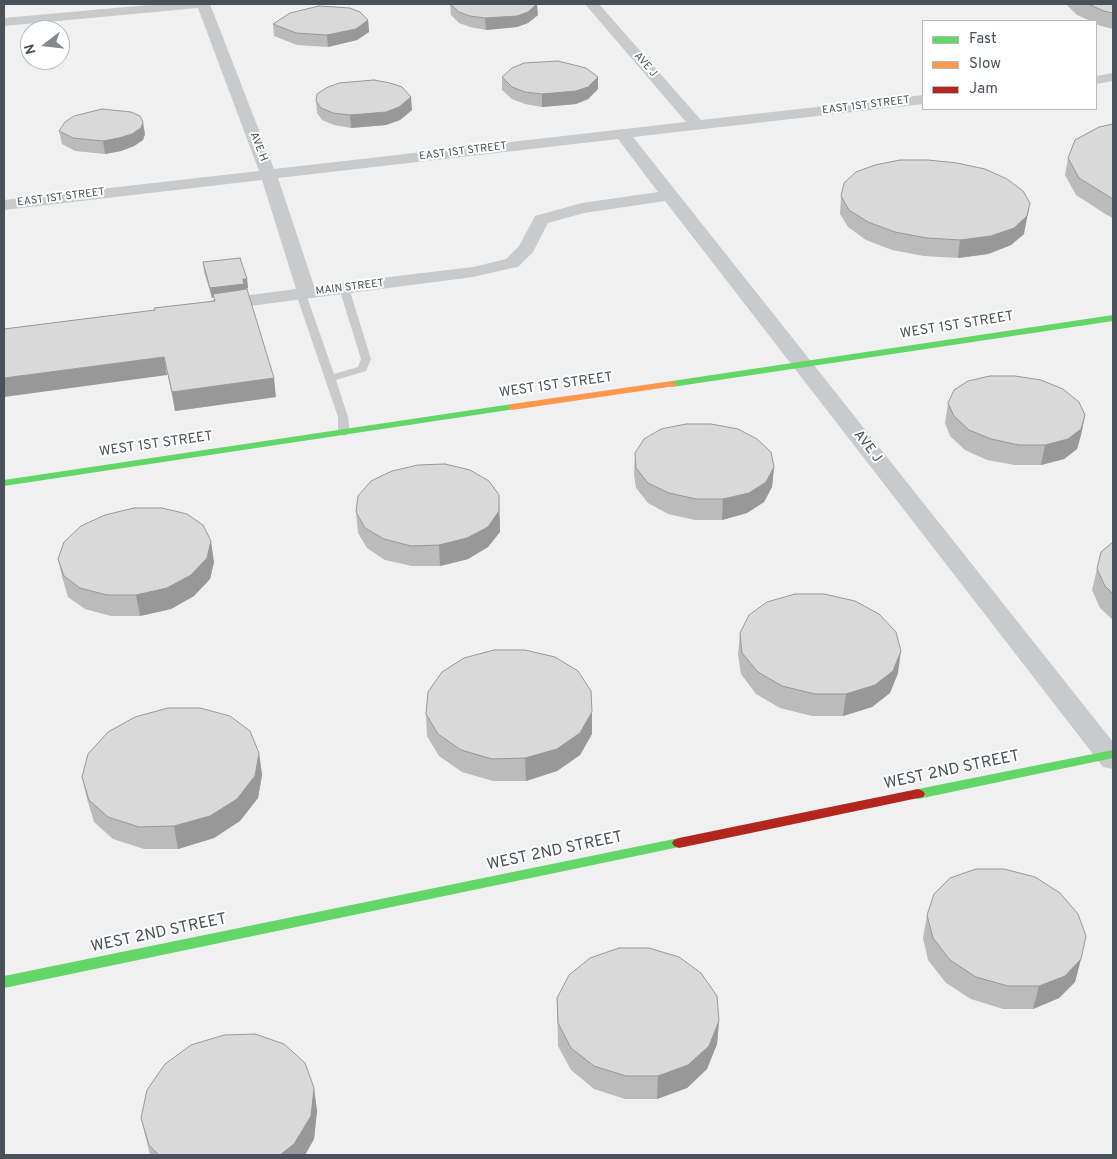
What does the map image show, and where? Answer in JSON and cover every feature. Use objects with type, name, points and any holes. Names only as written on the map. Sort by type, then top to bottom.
[{"type":"street","points":[[4,22],[202,4]]},
{"type":"street","name":"AVE H","points":[[202,4],[268,174],[304,293]]},
{"type":"street","name":"AVE J","points":[[592,4],[698,126]]},
{"type":"street","points":[[1097,80],[1113,78]]},
{"type":"street","name":"EAST 1ST STREET","points":[[4,205],[922,100]]},
{"type":"street","name":"AVE J","points":[[622,134],[802,365],[1112,756]]},
{"type":"street","name":"MAIN STREET","points":[[202,306],[473,272],[512,263],[527,248],[541,220],[582,208],[670,195]]},
{"type":"street","name":"WEST 1ST STREET","points":[[4,483],[1113,318]]},
{"type":"street","name":"WEST 2ND STREET","points":[[4,982],[1112,756]]},
{"type":"lane","points":[[330,378],[362,369],[366,359],[344,288]]},
{"type":"lane","points":[[304,293],[343,417],[344,432]]},
{"type":"building","points":[[450,4],[537,4],[528,12],[517,16],[485,18],[459,12]]},
{"type":"building","points":[[1088,4],[1113,4],[1113,13],[1104,11]]},
{"type":"building","points":[[319,6],[350,8],[360,12],[368,20],[356,29],[327,35],[296,33],[273,24],[290,13]]},
{"type":"building","points":[[558,61],[586,68],[598,77],[588,87],[576,91],[542,94],[525,92],[512,87],[502,77],[512,68],[524,63]]},
{"type":"building","points":[[374,80],[402,87],[411,97],[399,107],[386,112],[350,115],[333,113],[321,108],[316,101],[317,94],[339,83]]},
{"type":"building","points":[[102,109],[131,112],[140,116],[143,122],[141,128],[132,134],[103,141],[73,138],[59,131],[65,122],[74,116]]},
{"type":"building","points":[[1113,124],[1113,199],[1079,178],[1068,158],[1075,140],[1099,127]]},
{"type":"building","points":[[900,160],[957,163],[985,169],[1007,179],[1023,191],[1030,203],[1027,216],[1014,228],[991,236],[960,240],[927,238],[895,232],[868,222],[849,210],[841,196],[844,183],[856,172],[875,165]]},
{"type":"building","points":[[240,258],[247,279],[243,279],[244,284],[210,288],[203,262]]},
{"type":"building","points":[[247,289],[274,378],[172,392],[164,357],[4,378],[4,329],[215,301],[213,294]]},
{"type":"building","points":[[990,376],[1015,376],[1041,380],[1063,389],[1079,402],[1085,415],[1081,429],[1068,439],[1045,445],[1019,445],[991,439],[969,430],[954,416],[948,403],[954,390],[968,381]]},
{"type":"building","points":[[686,424],[711,424],[738,429],[757,439],[771,452],[774,467],[766,482],[749,493],[723,499],[696,499],[669,493],[648,483],[636,468],[635,453],[644,439],[661,429]]},
{"type":"building","points":[[445,464],[470,470],[489,481],[499,495],[499,511],[488,527],[467,538],[439,545],[411,546],[384,539],[365,528],[356,512],[358,496],[371,481],[392,471],[418,465]]},
{"type":"building","points":[[134,508],[162,508],[187,514],[203,525],[211,541],[207,558],[191,575],[167,588],[136,595],[107,595],[80,588],[64,576],[58,559],[64,542],[81,526],[105,515]]},
{"type":"building","points":[[1113,542],[1113,594],[1105,586],[1097,569],[1101,552]]},
{"type":"building","points":[[795,594],[824,594],[855,601],[879,614],[896,632],[901,651],[893,671],[875,685],[846,694],[815,694],[782,686],[758,672],[742,653],[740,633],[749,615],[767,602]]},
{"type":"building","points":[[494,650],[525,650],[555,657],[578,671],[591,691],[592,712],[580,733],[557,749],[525,758],[492,759],[461,750],[438,734],[426,714],[428,692],[442,672],[464,658]]},
{"type":"building","points":[[168,708],[200,708],[230,716],[250,731],[259,753],[255,776],[237,799],[210,816],[174,826],[139,827],[108,817],[89,800],[82,777],[88,754],[108,732],[135,717]]},
{"type":"building","points":[[976,869],[1004,869],[1035,877],[1060,893],[1078,914],[1086,936],[1081,959],[1065,976],[1039,986],[1008,986],[976,977],[950,960],[933,938],[927,915],[934,894],[950,878]]},
{"type":"building","points":[[619,948],[649,948],[679,957],[701,973],[717,996],[719,1021],[709,1046],[688,1065],[658,1076],[626,1076],[594,1066],[571,1048],[558,1023],[557,998],[569,975],[590,958]]},
{"type":"building","points":[[255,1034],[284,1044],[305,1063],[314,1088],[311,1116],[294,1144],[280,1155],[159,1155],[149,1145],[141,1118],[147,1090],[165,1064],[191,1045],[224,1035]]},
{"type":"traffic: fast","points":[[672,384],[1113,318]]},
{"type":"traffic: fast","points":[[4,483],[512,407]]},
{"type":"traffic: fast","points":[[918,794],[1113,754]]},
{"type":"traffic: fast","points":[[4,982],[679,843]]},
{"type":"traffic: slow","points":[[512,407],[672,384]]},
{"type":"traffic: jam","points":[[679,843],[918,794]]}]
